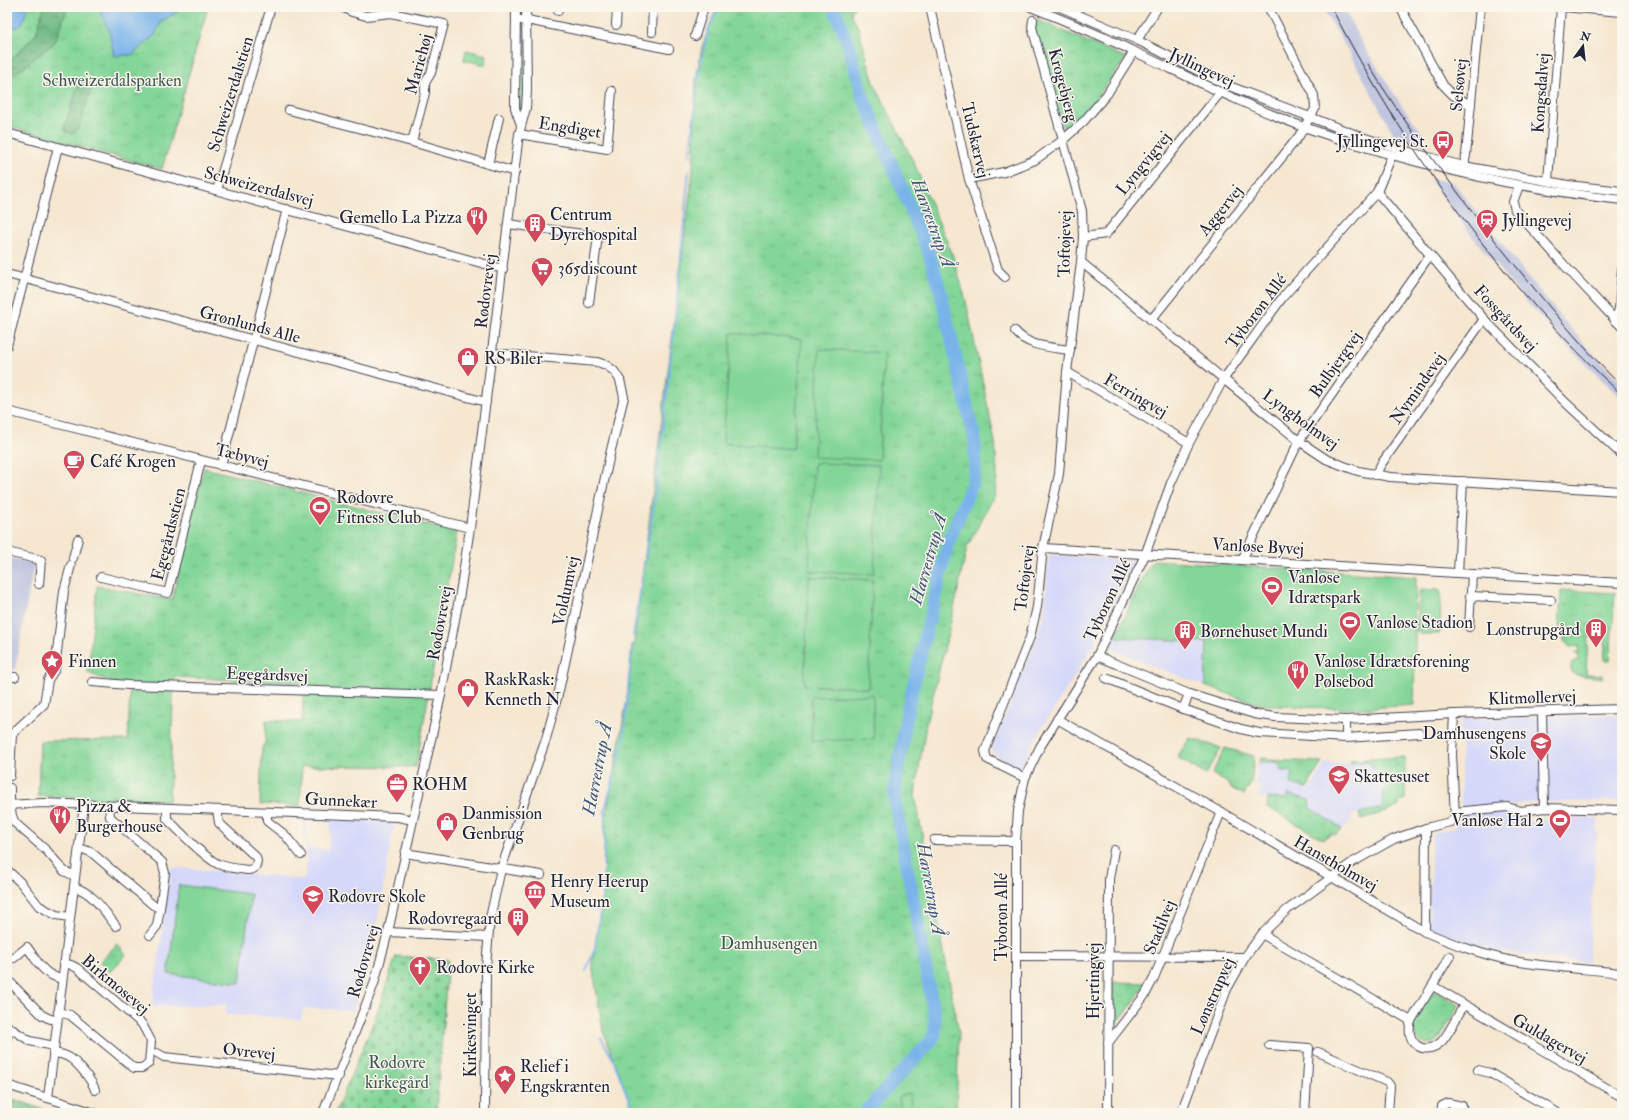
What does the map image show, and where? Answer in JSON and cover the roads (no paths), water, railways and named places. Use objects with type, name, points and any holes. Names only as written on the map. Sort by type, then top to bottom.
[{"type":"street","name":"Schweizerdalstien","points":[[217,190],[271,7]]},
{"type":"street","name":"Mariehøj","points":[[342,7],[366,16],[391,13],[444,24],[431,72],[425,83],[425,93],[412,142]]},
{"type":"street","name":"Rødovrevej","points":[[516,7],[515,108],[520,130]]},
{"type":"street","name":"Rødovrevej","points":[[323,1113],[374,986],[388,932],[441,695],[460,593],[470,528],[520,130],[526,108],[526,7]]},
{"type":"street","points":[[616,25],[617,7]]},
{"type":"street","points":[[652,32],[653,7]]},
{"type":"street","points":[[695,36],[704,7]]},
{"type":"street","name":"Tudskærvej","points":[[930,7],[969,180],[998,270],[1004,276]]},
{"type":"street","name":"Jyllingevej","points":[[1031,7],[1134,51],[1220,93],[1304,127],[1392,155],[1453,172],[1519,186],[1622,200]]},
{"type":"street","name":"Jyllingevej","points":[[1060,7],[1137,40],[1224,84],[1362,137],[1409,152],[1464,166],[1548,181],[1622,191]]},
{"type":"street","points":[[1137,40],[1158,7]]},
{"type":"street","name":"Aggervej","points":[[1151,320],[1295,140],[1315,109],[1314,95],[1268,7]]},
{"type":"street","points":[[1400,7],[1443,85],[1454,96],[1471,105]]},
{"type":"street","name":"Selsøvej","points":[[1464,166],[1480,7]]},
{"type":"street","points":[[1562,7],[1622,12]]},
{"type":"street","name":"Kongsdalvej","points":[[1548,181],[1562,7]]},
{"type":"street","points":[[516,20],[527,20],[669,49]]},
{"type":"street","name":"Krogebjerg","points":[[1033,20],[1032,27],[1063,140],[1084,122],[1106,94],[1134,51]]},
{"type":"street","name":"Engdiget","points":[[520,130],[607,149],[612,91]]},
{"type":"street","name":"Lyngvigvej","points":[[1083,237],[1106,234],[1220,93]]},
{"type":"street","points":[[289,110],[412,142],[515,172]]},
{"type":"street","points":[[488,164],[499,118]]},
{"type":"street","name":"Schweizerdalsvej","points":[[7,133],[503,269]]},
{"type":"street","points":[[969,180],[1004,172],[1035,160],[1063,140]]},
{"type":"street","name":"Toftøjevej","points":[[1025,778],[987,759],[985,751],[1030,637],[1037,607],[1047,525],[1059,474],[1067,372],[1083,237],[1082,210],[1063,140]]},
{"type":"street","points":[[7,346],[58,147]]},
{"type":"street","name":"Tyborøn Allé","points":[[1016,1113],[1016,841],[1018,811],[1025,778],[1040,747],[1097,656],[1145,555],[1171,483],[1189,443],[1223,380],[1282,298],[1377,192],[1392,155]]},
{"type":"street","points":[[1519,186],[1513,198],[1513,207],[1515,210],[1622,327]]},
{"type":"street","name":"Fossgårdsvej","points":[[1377,192],[1484,319],[1565,402],[1622,455]]},
{"type":"street","points":[[222,466],[287,210]]},
{"type":"street","points":[[508,224],[598,236],[589,303]]},
{"type":"street","name":"Bulbjergvej","points":[[1242,560],[1299,441],[1430,255]]},
{"type":"street","name":"Lyngholmvej","points":[[1081,259],[1223,380],[1299,441],[1326,459],[1358,471],[1375,475],[1622,491]]},
{"type":"street","points":[[1615,321],[1619,309],[1622,269]]},
{"type":"street","name":"Grønlunds Alle","points":[[7,274],[486,402]]},
{"type":"street","name":"Nymindevej","points":[[1375,475],[1484,319]]},
{"type":"street","points":[[1015,331],[1021,338],[1042,346],[1070,350]]},
{"type":"street","name":"Voldumvej","points":[[488,937],[490,918],[501,869],[546,739],[559,691],[610,454],[624,397],[620,380],[614,371],[606,365],[597,362],[492,353]]},
{"type":"street","name":"Ferringvej","points":[[1067,372],[1189,443]]},
{"type":"street","name":"Tæbyvej","points":[[7,411],[470,528]]},
{"type":"street","name":"Egegårdsstien","points":[[101,577],[168,593],[201,461]]},
{"type":"street","points":[[1458,573],[1463,481]]},
{"type":"street","points":[[10,776],[12,734],[44,704],[48,680],[55,669],[64,591],[78,540]]},
{"type":"street","name":"Vanløse Byvej","points":[[1043,548],[1622,583]]},
{"type":"street","points":[[7,552],[41,560],[39,584]]},
{"type":"street","points":[[1469,627],[1472,574]]},
{"type":"street","points":[[1470,596],[1551,600]]},
{"type":"street","name":"Klitmøllervej","points":[[1097,656],[1189,694],[1254,714],[1268,716],[1346,720],[1454,714],[1622,709]]},
{"type":"street","points":[[1106,678],[1183,709],[1241,729],[1259,733],[1346,738],[1419,734]]},
{"type":"street","name":"Egegårdsvej","points":[[92,682],[128,685],[441,695]]},
{"type":"street","points":[[1183,709],[1189,694]]},
{"type":"street","points":[[1542,712],[1544,808]]},
{"type":"street","points":[[1454,714],[1452,754],[1455,812],[1507,807],[1521,811],[1544,808],[1622,810]]},
{"type":"street","name":"Hanstholmvej","points":[[1057,719],[1221,812],[1426,932],[1475,951],[1511,960],[1539,965],[1622,972]]},
{"type":"street","points":[[1346,720],[1346,738]]},
{"type":"street","points":[[10,788],[9,804],[12,818],[20,828],[47,851],[64,871],[75,876]]},
{"type":"street","name":"Gunnekær","points":[[9,804],[167,808],[398,818],[413,820]]},
{"type":"street","name":"Birkmosevej","points":[[48,1098],[84,805]]},
{"type":"street","points":[[109,806],[110,817],[162,862],[165,873],[160,908],[157,926],[150,935]]},
{"type":"street","points":[[167,808],[167,819],[210,858],[223,866],[251,870],[258,862],[256,857],[219,823],[217,810]]},
{"type":"street","points":[[267,812],[267,821],[285,835],[301,855]]},
{"type":"street","name":"Stadilvej","points":[[1108,1043],[1145,995],[1163,956],[1221,812]]},
{"type":"street","name":"Lønstrupvej","points":[[1181,1113],[1227,989],[1245,957],[1262,934],[1287,910],[1353,862],[1376,848],[1394,840],[1426,828],[1450,822],[1455,818],[1455,812]]},
{"type":"street","points":[[1426,828],[1426,932]]},
{"type":"street","points":[[934,840],[1016,841]]},
{"type":"street","points":[[79,848],[90,852],[152,905],[160,908]]},
{"type":"street","name":"Hjertingvej","points":[[1108,1113],[1109,879],[1114,850]]},
{"type":"street","points":[[405,853],[541,875]]},
{"type":"street","points":[[7,870],[21,883],[39,906],[56,915],[70,917]]},
{"type":"street","points":[[74,887],[84,890],[90,895],[116,926]]},
{"type":"street","points":[[388,932],[488,937]]},
{"type":"street","points":[[1262,934],[1411,1021]]},
{"type":"street","name":"Kirkesvinget","points":[[485,1113],[486,967],[488,937]]},
{"type":"street","name":"Birkmosevej","points":[[14,958],[27,947],[47,974],[62,979]]},
{"type":"street","points":[[1016,956],[1108,955],[1245,957]]},
{"type":"street","points":[[1450,956],[1411,1021],[1408,1029],[1412,1041],[1418,1046],[1427,1048],[1434,1047],[1441,1042],[1464,1005]]},
{"type":"street","name":"Birkmosevej","points":[[58,1012],[70,1015],[134,1068],[142,1068],[149,1063],[151,1041],[142,1024],[77,968],[64,963]]},
{"type":"street","points":[[7,979],[42,1015],[57,1020]]},
{"type":"street","name":"Guldagervej","points":[[1433,986],[1622,1097]]},
{"type":"street","points":[[7,1038],[8,1027],[30,1041],[54,1050],[76,1061],[93,1084],[95,1090]]},
{"type":"street","points":[[1269,1045],[1309,1048],[1305,1113]]},
{"type":"street","points":[[1318,1052],[1387,1082],[1390,1086],[1388,1113]]},
{"type":"street","name":"Ovrevej","points":[[157,1053],[164,1057],[339,1076]]},
{"type":"street","points":[[1478,1070],[1490,1073],[1558,1113]]},
{"type":"street","points":[[7,1085],[95,1113]]},
{"type":"street","points":[[1441,1113],[1442,1106],[1448,1103],[1462,1106],[1463,1113]]},
{"type":"water","points":[[7,7],[28,7],[22,24],[16,28],[7,24]]},
{"type":"water","points":[[98,7],[182,7],[179,11],[162,21],[154,36],[132,55],[114,56],[109,31]]},
{"type":"waterway","name":"Harrestrup Å","points":[[689,157],[701,60],[708,30],[719,7]]},
{"type":"waterway","name":"Harrestrup Å","points":[[834,7],[849,47],[863,97],[928,250],[940,290],[975,440],[975,469],[972,484],[948,543],[908,707],[895,788],[895,801],[935,1019],[935,1034],[931,1041],[864,1113]]},
{"type":"waterway","name":"Harrestrup Å","points":[[633,636],[656,492],[689,170]]},
{"type":"waterway","name":"Harrestrup Å","points":[[586,971],[595,948],[603,891],[605,809],[623,744],[632,645]]},
{"type":"waterway","name":"Harrestrup Å","points":[[601,1038],[613,1059],[634,1113]]},
{"type":"tram line","points":[[1331,7],[1360,61],[1391,113],[1424,164],[1460,214],[1497,262],[1536,308],[1622,395]]},
{"type":"tram line","points":[[1368,64],[1414,133],[1497,243],[1573,335],[1622,387]]},
{"type":"place","name":"Jyllingevej St.","points":[[1443,160]]},
{"type":"place","name":"Gemello La Pizza","points":[[477,236]]},
{"type":"place","name":"Jyllingevej","points":[[1487,240]]},
{"type":"place","name":"Centrum Dyrehospital","points":[[535,244]]},
{"type":"place","name":"365discount","points":[[542,288]]},
{"type":"place","name":"RS Biler","points":[[468,378]]},
{"type":"place","name":"Café Krogen","points":[[74,480]]},
{"type":"place","name":"Rødovre Fitness Club","points":[[320,526]]},
{"type":"place","name":"Vanløse Idrætspark","points":[[1272,606]]},
{"type":"place","name":"Vanløse Stadion","points":[[1350,642]]},
{"type":"place","name":"Lønstrupgård","points":[[1596,648]]},
{"type":"place","name":"Børnehuset Mundi","points":[[1185,650]]},
{"type":"place","name":"Finnen","points":[[52,680]]},
{"type":"place","name":"Vanløse Idrætsforening Pølsebod","points":[[1298,690]]},
{"type":"place","name":"RaskRask: Kenneth N","points":[[468,708]]},
{"type":"place","name":"Damhusengens Skole","points":[[1541,762]]},
{"type":"place","name":"Skattesuset","points":[[1339,796]]},
{"type":"place","name":"ROHM","points":[[397,804]]},
{"type":"place","name":"Pizza & Burgerhouse","points":[[60,836]]},
{"type":"place","name":"Vanløse Hal 2","points":[[1560,840]]},
{"type":"place","name":"Danmission Genbrug","points":[[447,842]]},
{"type":"place","name":"Henry Heerup Museum","points":[[535,910]]},
{"type":"place","name":"Rødovre Skole","points":[[313,916]]},
{"type":"place","name":"Rødovregaard","points":[[518,938]]},
{"type":"place","name":"Rødovre Kirke","points":[[420,986]]},
{"type":"place","name":"Relief i Engskrænten","points":[[505,1096]]},
{"type":"park label","name":"Schweizerdalsparken","points":[[112,80]]},
{"type":"park label","name":"Damhusengen","points":[[769,943]]},
{"type":"park label","name":"Rødovre kirkegård","points":[[397,1072]]}]
